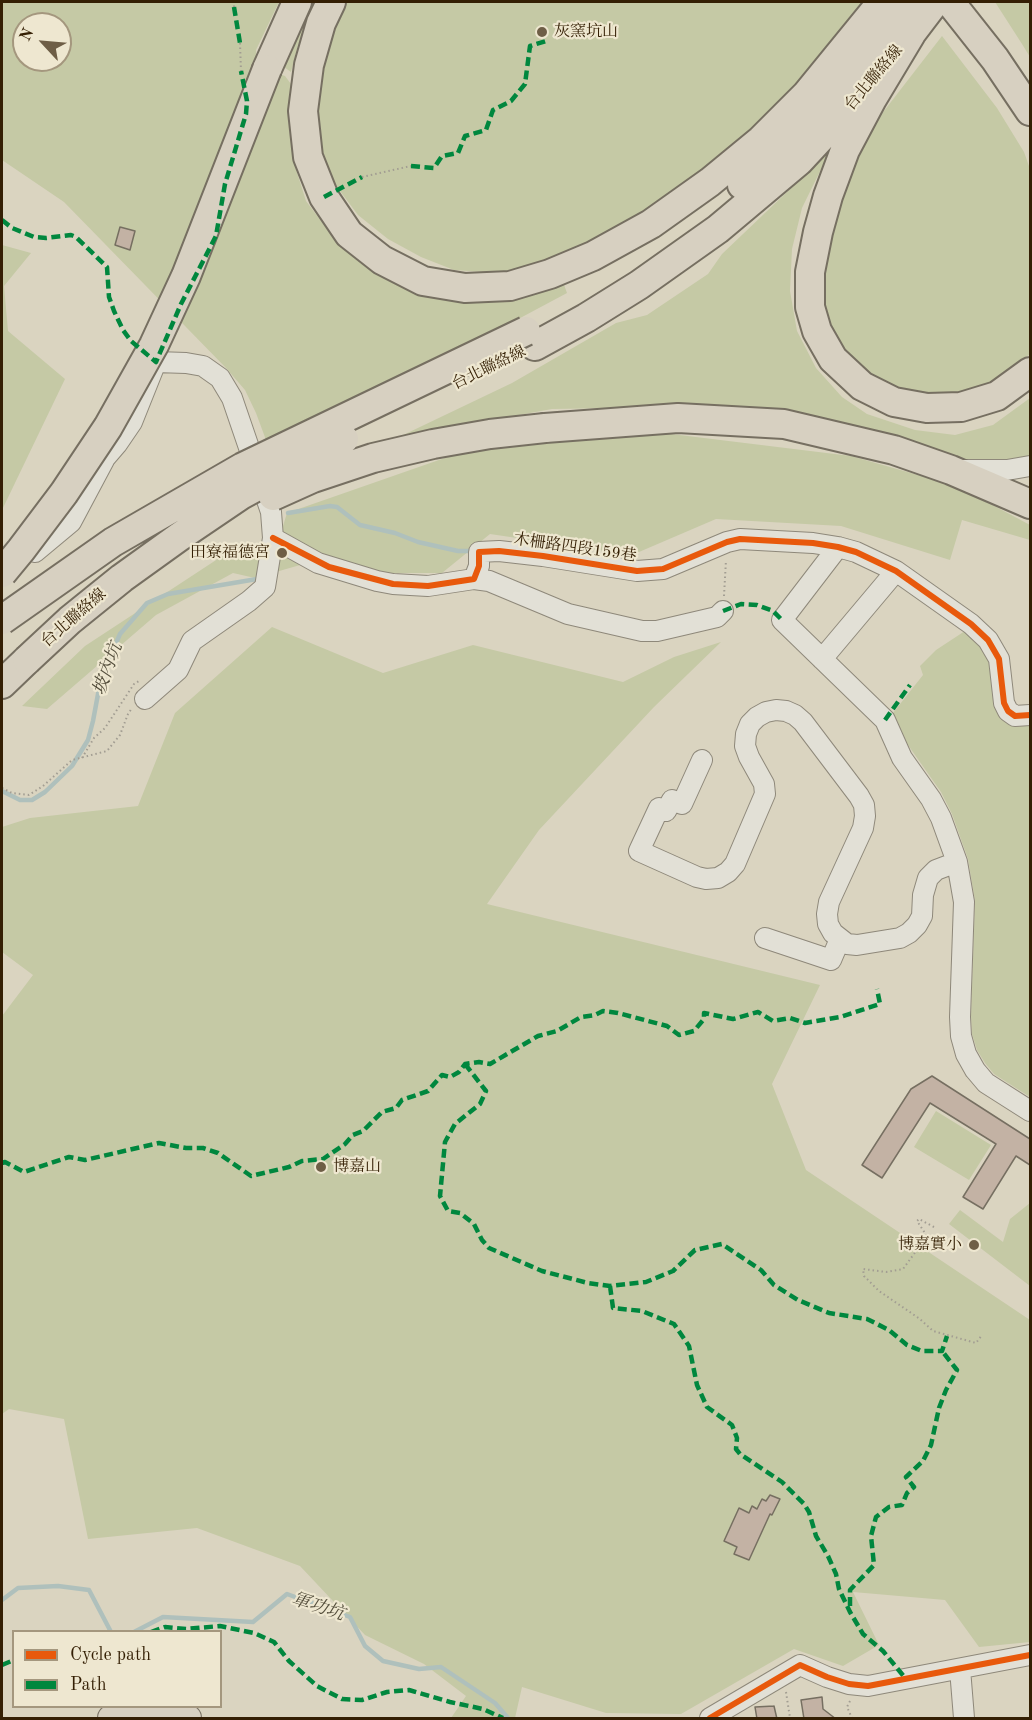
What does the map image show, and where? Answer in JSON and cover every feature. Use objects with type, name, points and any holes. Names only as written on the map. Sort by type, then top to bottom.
[{"type":"highway","points":[[2,573],[64,493],[108,428],[154,345],[195,254],[254,70],[297,2]]},
{"type":"highway","points":[[331,2],[321,23],[309,65],[303,111],[308,157],[324,197],[349,234],[382,260],[423,281],[465,288],[510,286],[550,274],[593,256],[651,224],[710,182],[761,140],[806,96],[901,14]]},
{"type":"highway","name":"台北聯絡線","points":[[2,684],[70,620],[122,578],[241,495],[531,338],[690,229],[754,175],[817,114],[901,14],[935,2]]},
{"type":"highway","points":[[950,2],[995,59],[1030,111]]},
{"type":"highway","points":[[976,2],[1030,82]]},
{"type":"highway","points":[[901,14],[872,99],[845,150],[818,232],[810,272],[810,307],[816,331],[833,358],[862,386],[894,402],[927,408],[961,407],[996,396],[1030,372]]},
{"type":"highway","points":[[995,59],[1030,126]]},
{"type":"highway","name":"台北聯絡線","points":[[2,620],[113,542],[222,478],[531,338]]},
{"type":"highway","points":[[27,660],[120,589],[194,540],[256,504],[313,478],[374,458],[490,434],[678,418],[784,424],[894,450],[951,470],[1030,504]]},
{"type":"main road","points":[[111,1719],[188,1719]]},
{"type":"street","points":[[35,552],[71,522],[105,458],[132,422],[156,362],[203,366],[212,370],[220,378],[232,398],[271,512],[273,538],[265,587],[192,641],[178,670],[145,699]]},
{"type":"street","points":[[2,552],[23,531],[54,510],[79,476],[105,458]]},
{"type":"street","points":[[951,470],[981,471],[1030,466]]},
{"type":"street","points":[[273,538],[318,563],[377,581],[428,586],[474,579],[489,582],[568,614],[642,631],[657,631],[717,617],[723,611]]},
{"type":"street","name":"木柵路四段159巷","points":[[474,579],[479,566],[479,552],[499,551],[543,556],[637,571],[663,569],[727,542],[754,539],[838,547],[856,552],[896,571],[957,613],[988,640],[999,659],[1004,704],[1015,716],[1030,715]]},
{"type":"street","points":[[838,547],[782,620],[885,720],[902,758],[931,799],[941,818],[957,862],[964,902],[960,1017],[961,1036],[966,1054],[986,1083],[1030,1111]]},
{"type":"street","points":[[822,659],[896,571]]},
{"type":"street","points":[[702,760],[682,804],[672,800],[666,811],[659,808],[639,851],[697,877],[718,878],[728,872],[735,864],[765,794],[764,784],[748,757],[745,746],[750,724],[766,712],[776,710],[795,715],[803,722],[860,796],[864,805],[863,828],[830,902],[827,914],[828,924],[833,933],[847,944],[857,945],[900,938],[909,933],[922,916],[923,895],[928,878],[936,870],[957,862]]},
{"type":"street","points":[[765,938],[831,960],[840,939]]},
{"type":"street","points":[[710,1719],[800,1665],[849,1684],[868,1686],[1030,1655]]},
{"type":"street","points":[[960,1669],[964,1719]]},
{"type":"path","points":[[234,2],[234,7]]},
{"type":"path","points":[[240,43],[254,70]]},
{"type":"path","points":[[362,177],[411,166]]},
{"type":"path","points":[[723,611],[727,542]]},
{"type":"path","points":[[2,789],[29,795],[43,786],[72,760],[107,751],[120,735],[128,714],[145,699]]},
{"type":"path","points":[[934,1227],[919,1219],[917,1221],[927,1236],[903,1269],[886,1272],[863,1269],[864,1276],[879,1291],[920,1319],[933,1331],[976,1342],[982,1335]]},
{"type":"path","points":[[777,1678],[786,1693],[790,1719]]},
{"type":"green space","points":[[2,2],[279,2],[256,50],[257,64],[261,68],[285,76],[291,84],[289,113],[294,163],[306,201],[334,238],[366,265],[405,288],[448,297],[563,282],[567,293],[509,324],[266,440],[245,390],[64,202],[2,160]]},
{"type":"green space","points":[[308,2],[318,2],[298,45],[291,72],[281,65]]},
{"type":"green space","points":[[344,2],[866,2],[801,83],[747,136],[687,184],[637,217],[585,245],[540,263],[497,273],[454,270],[421,257],[388,239],[358,215],[334,183],[323,157],[317,121],[318,85],[328,37]]},
{"type":"green space","points":[[995,2],[1030,2],[1030,57],[1022,44]]},
{"type":"green space","points":[[942,36],[997,108],[1024,152],[1030,169],[1030,354],[1001,380],[951,400],[888,390],[841,350],[827,325],[821,295],[824,250],[851,164],[877,120]]},
{"type":"green space","points":[[830,151],[802,208],[792,249],[790,291],[797,331],[816,368],[842,397],[867,414],[915,430],[955,435],[993,425],[1030,398],[1030,459],[966,463],[620,408],[552,409],[399,437],[512,383],[616,323],[647,315],[708,274],[722,254]]},
{"type":"green space","points":[[2,245],[31,253],[4,286],[8,331],[65,379],[2,510]]},
{"type":"green space","points":[[655,432],[851,456],[957,486],[1030,525],[1030,540],[962,520],[950,560],[841,526],[716,519],[632,555],[490,534],[442,573],[384,573],[314,561],[255,578],[233,573],[156,615],[47,709],[22,706],[85,646],[239,545],[248,559],[275,552],[287,513],[459,453]]},
{"type":"green space","points":[[272,627],[383,673],[473,645],[623,682],[674,657],[721,642],[654,707],[539,830],[487,904],[820,985],[772,1084],[806,1170],[1030,1320],[1030,1642],[979,1647],[945,1600],[853,1592],[879,1645],[843,1666],[794,1649],[681,1714],[606,1713],[522,1687],[515,1718],[451,1718],[466,1696],[424,1664],[365,1635],[300,1566],[197,1528],[88,1539],[64,1419],[9,1409],[2,1414],[2,1016],[33,975],[2,952],[2,827],[30,818],[138,806],[175,713]]},
{"type":"green space","points":[[968,629],[984,648],[994,666],[998,707],[1030,723],[1030,1097],[994,1074],[977,1050],[972,1034],[971,1016],[975,901],[968,859],[952,814],[941,792],[889,718],[923,675],[920,666],[936,650]]},
{"type":"green space","points":[[936,1111],[991,1145],[969,1180],[914,1147]]},
{"type":"green space","points":[[1030,1203],[1030,1286],[949,1224],[960,1210],[1003,1242],[1010,1219]]},
{"type":"building","points":[[120,227],[135,231],[130,250],[115,245]]},
{"type":"building","points":[[932,1076],[1030,1139],[1030,1165],[1016,1156],[983,1209],[963,1197],[996,1144],[930,1103],[882,1178],[862,1165],[911,1089]]},
{"type":"building","points":[[770,1495],[780,1499],[772,1515],[770,1514],[749,1560],[734,1554],[737,1547],[724,1541],[739,1508],[749,1513],[752,1506],[757,1509],[762,1499],[766,1501]]},
{"type":"building","points":[[822,1697],[823,1709],[836,1719],[804,1719],[801,1700]]},
{"type":"building","points":[[774,1706],[777,1719],[757,1719],[755,1707]]},
{"type":"waterway","name":"坡內坑","points":[[288,513],[330,506],[337,507],[360,525],[395,533],[418,542],[458,551],[474,551]]},
{"type":"waterway","name":"坡內坑","points":[[2,791],[20,800],[32,800],[45,792],[72,766],[88,740],[101,678],[120,634],[147,603],[168,594],[257,579]]},
{"type":"waterway","name":"軍功坑","points":[[2,1600],[18,1588],[58,1586],[89,1590],[110,1630]]},
{"type":"waterway","name":"軍功坑","points":[[138,1630],[163,1617],[253,1622],[287,1594],[350,1617],[365,1646],[383,1661],[419,1669],[441,1667],[495,1703],[508,1718]]},
{"type":"marked path","points":[[234,7],[240,43]]},
{"type":"marked path","points":[[411,166],[434,168],[442,156],[458,153],[465,136],[486,130],[493,110],[511,101],[525,84],[530,46],[546,41]]},
{"type":"marked path","points":[[2,220],[12,228],[34,237],[71,235],[76,237],[107,267],[109,297],[123,330],[131,341],[156,362],[181,304],[216,236],[225,184],[246,114],[247,101],[241,71]]},
{"type":"marked path","points":[[324,197],[362,177]]},
{"type":"marked path","points":[[723,611],[741,604],[757,605],[773,611],[782,620]]},
{"type":"marked path","points":[[885,720],[910,685]]},
{"type":"marked path","points":[[2,1163],[5,1162],[24,1172],[69,1157],[85,1160],[159,1143],[186,1148],[203,1148],[218,1153],[251,1176],[289,1167],[302,1161],[323,1159],[345,1144],[353,1135],[363,1131],[382,1112],[396,1108],[402,1100],[428,1091],[442,1075],[450,1077],[459,1072],[465,1064],[479,1062],[490,1064],[538,1036],[557,1031],[581,1017],[603,1011],[618,1013],[667,1026],[679,1035],[694,1031],[704,1019],[704,1013],[733,1019],[758,1012],[773,1021],[790,1018],[805,1023],[840,1017],[880,1004],[877,989]]},
{"type":"marked path","points":[[465,1064],[486,1091],[480,1104],[455,1124],[445,1142],[440,1196],[448,1211],[460,1213],[474,1224],[489,1248],[542,1271],[588,1283],[610,1286],[646,1282],[673,1271],[695,1250],[722,1244],[761,1270],[774,1285],[798,1300],[829,1313],[867,1319],[889,1330],[907,1345],[922,1351],[942,1351],[947,1336]]},
{"type":"marked path","points":[[610,1286],[613,1308],[642,1311],[674,1324],[689,1346],[697,1385],[707,1407],[732,1425],[737,1438],[736,1449],[740,1454],[782,1482],[804,1504],[809,1512],[816,1536],[836,1574],[839,1589],[850,1612],[863,1634],[883,1651],[906,1679]]},
{"type":"marked path","points":[[850,1606],[850,1590],[874,1565],[871,1536],[876,1517],[889,1507],[902,1505],[907,1493],[914,1487],[906,1477],[923,1461],[931,1445],[939,1408],[957,1370],[942,1351]]},
{"type":"marked path","points":[[157,1630],[165,1627],[186,1629],[220,1626],[254,1633],[274,1642],[289,1661],[317,1686],[342,1699],[362,1700],[387,1692],[409,1690],[483,1709],[503,1718]]},
{"type":"marked path","points":[[2,1665],[12,1661]]},
{"type":"cycle path","points":[[273,538],[329,567],[393,584],[428,586],[474,579],[479,566],[479,552],[499,551],[543,556],[637,571],[663,569],[727,542],[740,539],[813,543],[838,547],[856,552],[896,571],[971,624],[988,640],[999,659],[1004,703],[1008,711],[1015,716],[1030,715]]},
{"type":"cycle path","points":[[710,1718],[800,1665],[849,1684],[868,1686],[1030,1655]]},
{"type":"place","name":"灰窯坑山","points":[[542,32]]},
{"type":"place","name":"田寮福德宮","points":[[282,553]]},
{"type":"place","name":"博嘉山","points":[[321,1167]]},
{"type":"place","name":"博嘉實小","points":[[974,1245]]}]
